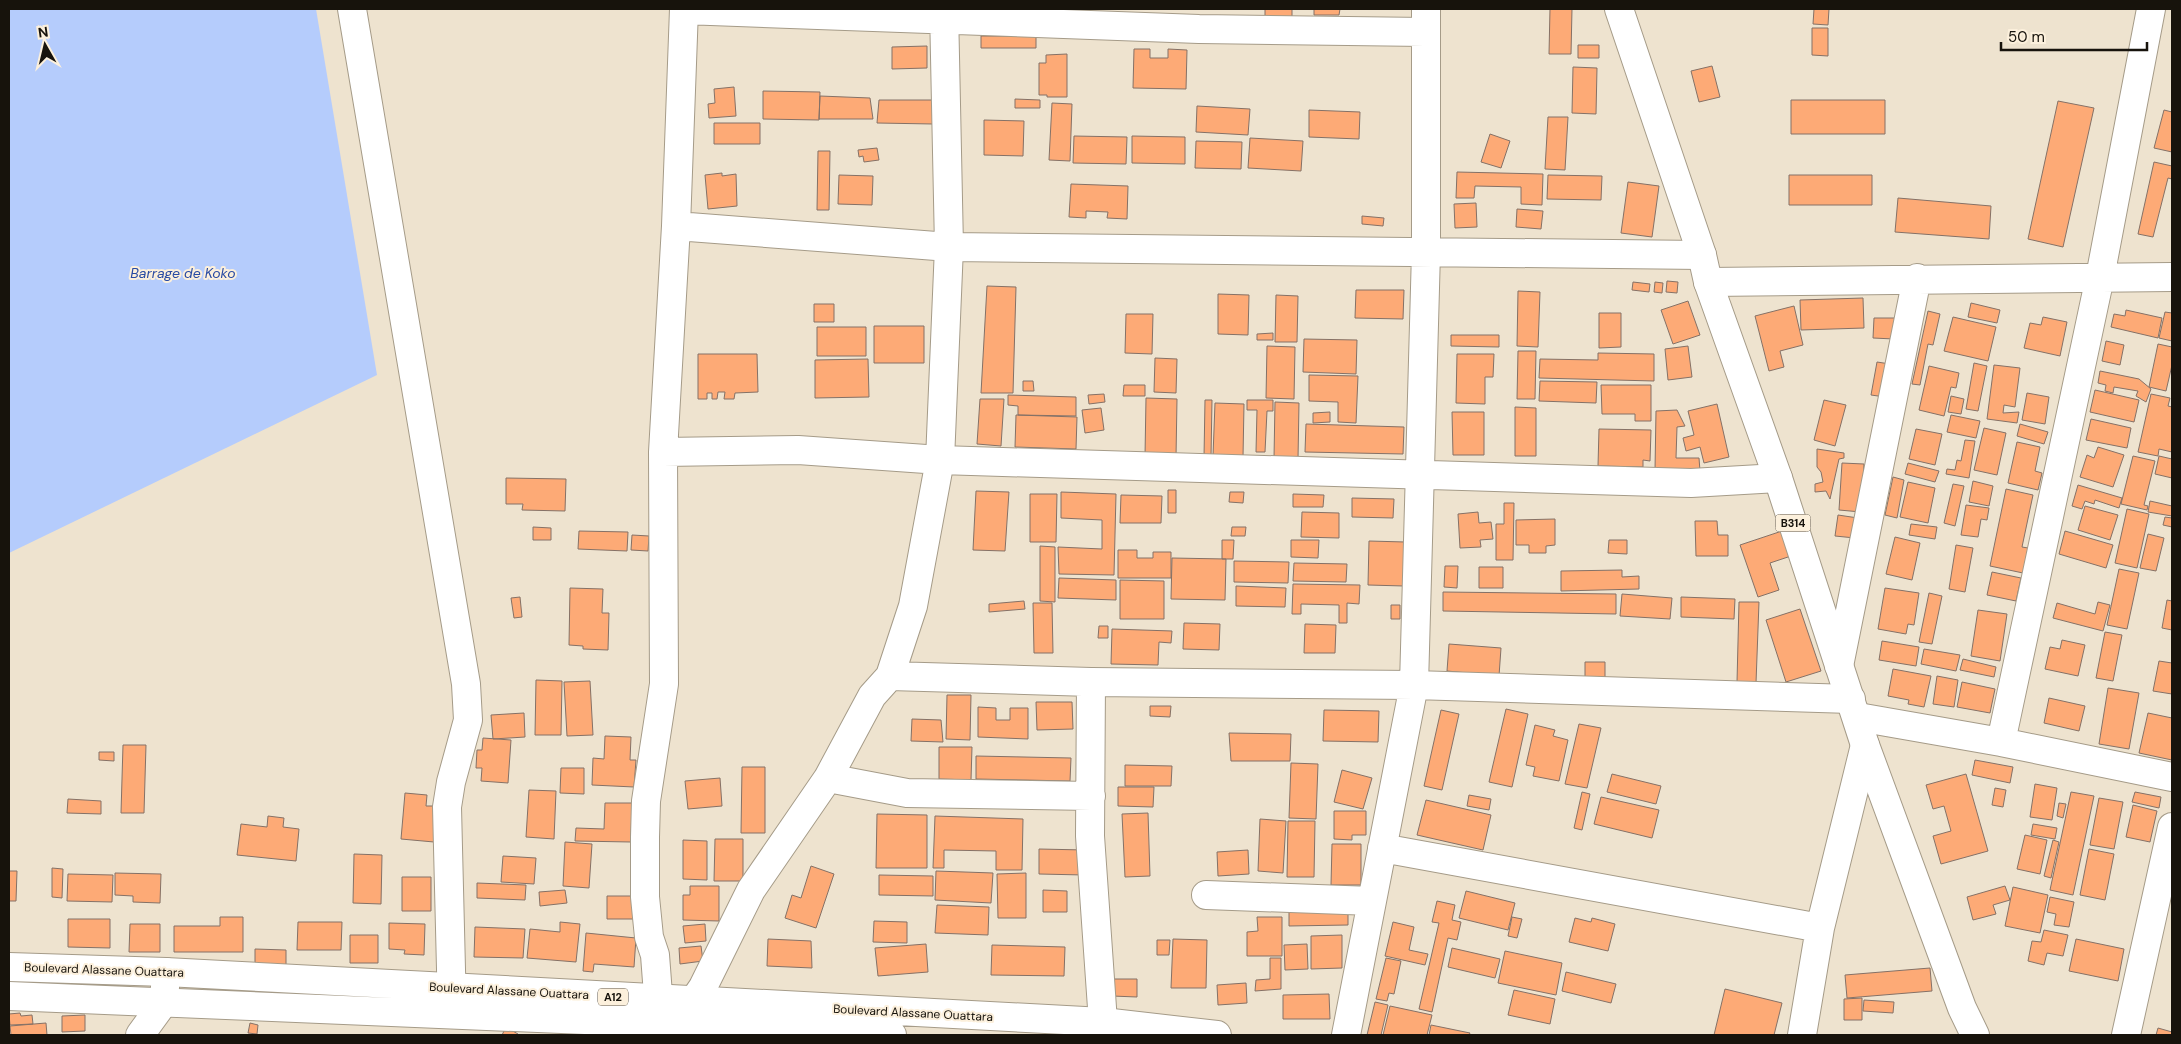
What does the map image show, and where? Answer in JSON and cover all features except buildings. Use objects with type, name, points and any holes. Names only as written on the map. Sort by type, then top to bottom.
[{"type":"street","points":[[352,9],[466,684],[468,720],[451,782],[447,807],[452,1015]]},
{"type":"street","name":"B314","points":[[1619,9],[1702,255],[1708,282],[1778,478],[1865,745],[1962,1008],[1974,1035]]},
{"type":"street","points":[[2001,742],[2100,278],[2151,9]]},
{"type":"street","points":[[670,1020],[655,955],[649,938],[645,897],[645,838],[646,801],[664,684],[663,452],[676,226],[684,10],[944,14],[1199,29],[1425,20],[1426,252],[1414,685],[1346,1035]]},
{"type":"street","points":[[670,1020],[703,987],[751,890],[828,778],[872,696],[890,676],[913,606],[940,460],[949,247],[944,14]]},
{"type":"street","points":[[676,226],[949,247],[1702,255]]},
{"type":"street","points":[[1708,282],[1917,278],[2172,277]]},
{"type":"street","points":[[1839,666],[1917,278]]},
{"type":"street","points":[[663,452],[798,450],[940,460],[1691,483],[1778,478]]},
{"type":"street","points":[[890,676],[1091,682],[1414,685],[1854,708],[2001,742],[2172,777]]},
{"type":"street","points":[[1091,682],[1090,836],[1104,1029]]},
{"type":"street","points":[[1802,1035],[1820,928],[1865,745]]},
{"type":"street","points":[[828,778],[907,793],[1090,796]]},
{"type":"street","points":[[2126,1035],[2172,827]]},
{"type":"street","points":[[1382,848],[1820,928]]},
{"type":"street","points":[[1206,895],[1372,901]]},
{"type":"street","name":"Boulevard Alassane Ouattara","points":[[9,967],[166,972],[451,987],[670,1020],[892,1035]]},
{"type":"street","points":[[155,1024],[166,972]]},
{"type":"street","name":"Boulevard Alassane Ouattara","points":[[9,996],[155,1024],[452,1015],[1104,1029],[1217,1035]]},
{"type":"water","name":"Barrage de Koko","points":[[9,9],[316,9],[377,375],[9,553]]}]
